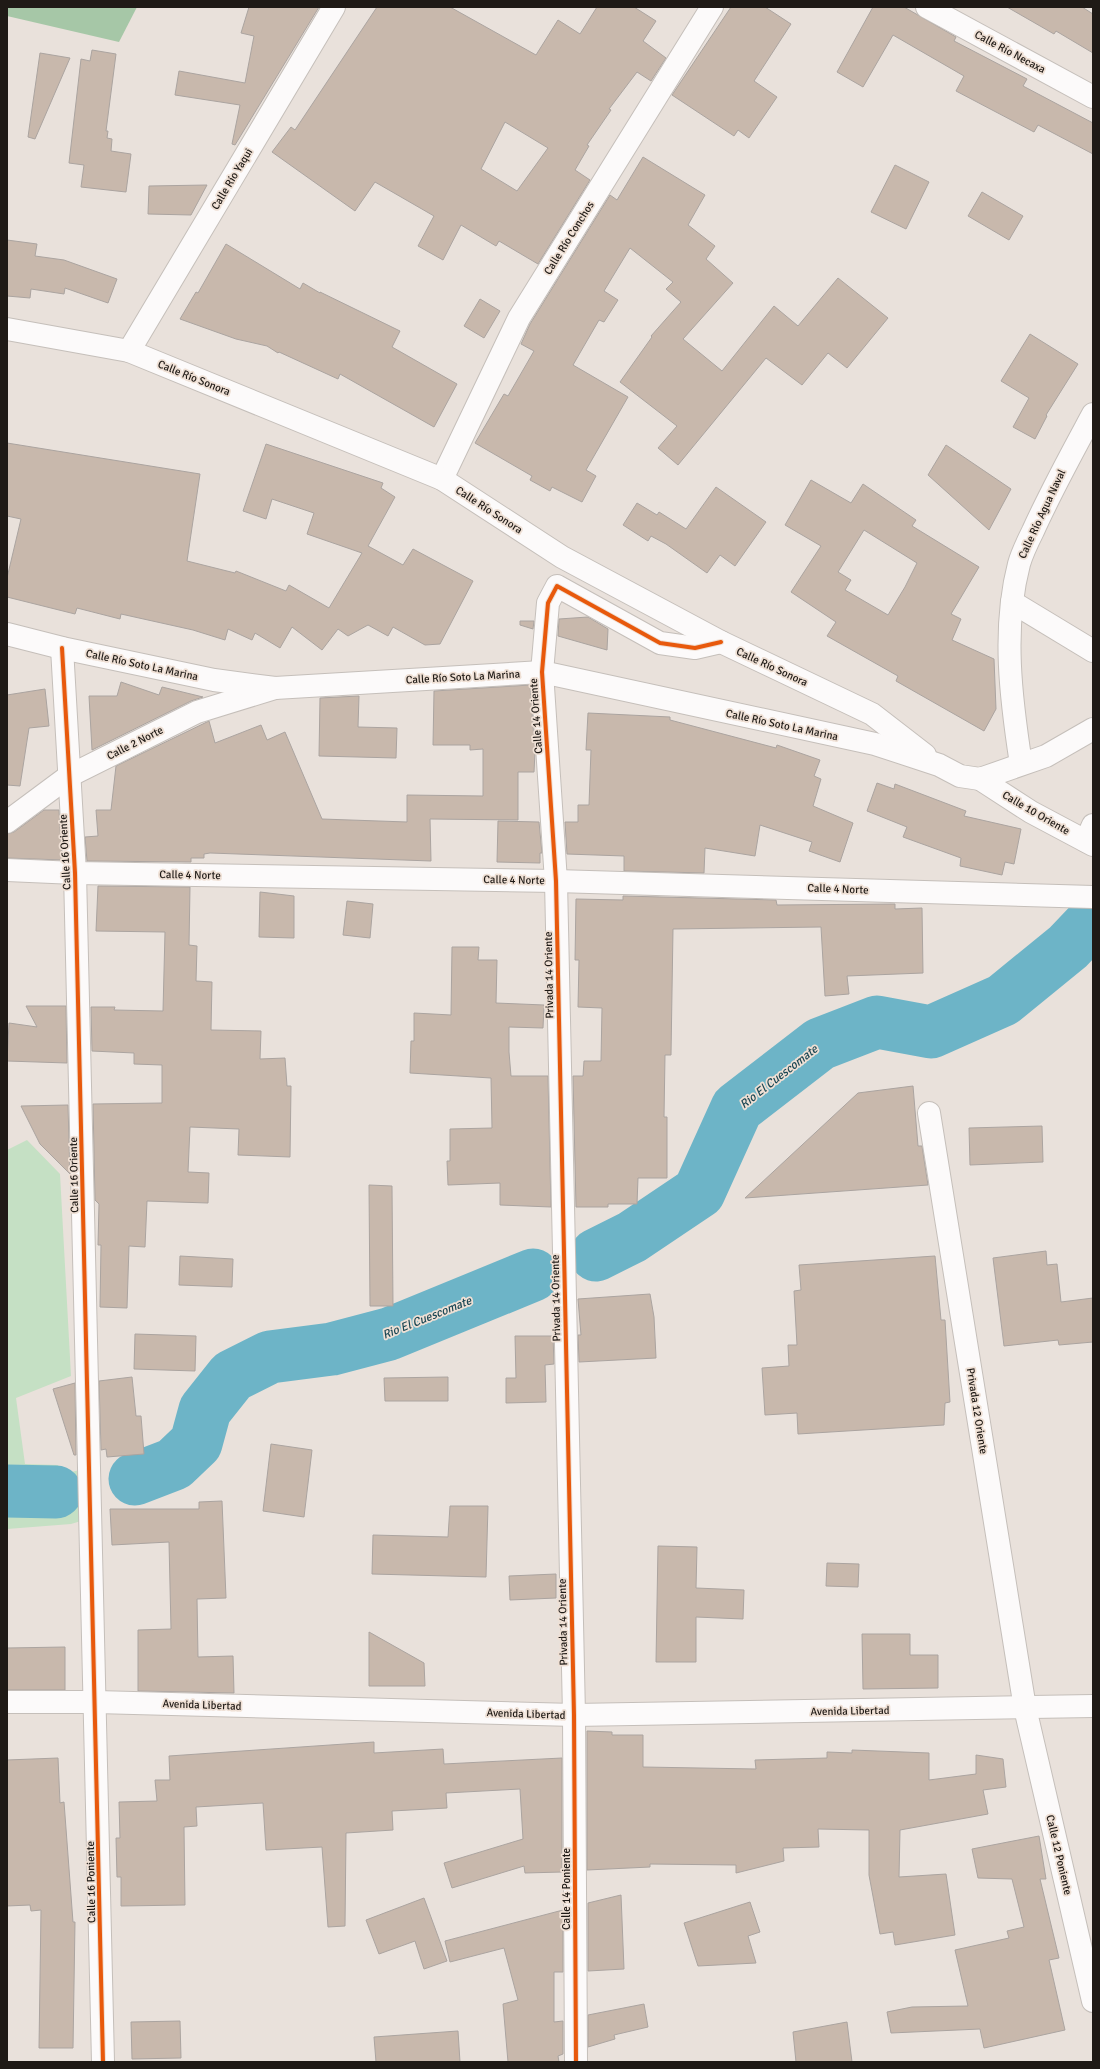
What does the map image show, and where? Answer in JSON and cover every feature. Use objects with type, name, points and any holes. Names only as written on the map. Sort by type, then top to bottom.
[{"type":"street","name":"Calle Río Yaqui","points":[[129,351],[334,7]]},
{"type":"street","name":"Calle Río Conchos","points":[[442,478],[519,318],[712,7]]},
{"type":"street","name":"Calle Río Necaxa","points":[[927,7],[1093,97]]},
{"type":"street","name":"Calle Río Sonora","points":[[7,329],[129,351],[442,478],[562,557],[721,642],[872,714],[939,765]]},
{"type":"street","name":"Calle Río Agua Naval","points":[[1021,764],[1013,715],[1010,647],[1012,602],[1019,563],[1046,500],[1093,414]]},
{"type":"street","name":"Calle 14 Oriente","points":[[556,881],[542,672],[548,603],[557,586],[660,643],[695,648],[721,642]]},
{"type":"street","points":[[1012,602],[1093,651]]},
{"type":"street","name":"Calle Río Soto La Marina","points":[[7,634],[62,648],[214,680],[275,688],[542,672],[876,744],[939,765]]},
{"type":"street","name":"Calle 16 Oriente","points":[[62,648],[75,873],[96,1702]]},
{"type":"street","name":"Calle 2 Norte","points":[[7,822],[69,776],[197,712],[275,688]]},
{"type":"street","points":[[939,765],[960,776],[980,779],[1046,756],[1093,729]]},
{"type":"street","name":"Calle 10 Oriente","points":[[980,779],[1031,812],[1091,837]]},
{"type":"street","name":"Calle 4 Norte","points":[[7,870],[75,873],[556,881],[1093,897]]},
{"type":"street","name":"Privada 14 Oriente","points":[[556,881],[574,1715]]},
{"type":"street","name":"Privada 12 Oriente","points":[[929,1113],[1025,1708]]},
{"type":"street","name":"Avenida Libertad","points":[[7,1702],[96,1702],[574,1715],[1093,1706]]},
{"type":"street","name":"Calle 16 Poniente","points":[[96,1702],[103,2062]]},
{"type":"street","name":"Calle 12 Poniente","points":[[1025,1708],[1093,2001]]},
{"type":"street","name":"Calle 14 Poniente","points":[[574,1715],[576,2062]]},
{"type":"green space","points":[[7,7],[137,7],[119,42],[7,16]]},
{"type":"green space","points":[[27,1140],[60,1174],[71,1376],[16,1398],[25,1464],[58,1465],[62,1474],[98,1466],[101,1515],[71,1524],[7,1529],[7,1150]]},
{"type":"building","points":[[249,7],[319,7],[235,145],[232,144],[240,105],[175,95],[179,71],[245,83],[254,36],[241,33]]},
{"type":"building","points":[[377,7],[450,7],[536,55],[558,20],[580,34],[597,7],[634,7],[656,21],[643,41],[666,58],[651,81],[637,72],[609,109],[611,110],[587,145],[589,146],[575,170],[590,180],[538,264],[499,241],[496,246],[461,225],[443,260],[418,246],[434,216],[375,182],[355,211],[272,152],[291,127],[295,130]],"holes":[[[505,122],[548,148],[517,191],[481,169]]]},
{"type":"building","points":[[731,7],[765,7],[791,24],[754,81],[777,97],[749,138],[738,130],[734,136],[672,95]]},
{"type":"building","points":[[873,7],[904,7],[956,37],[954,41],[1027,79],[1023,86],[1093,123],[1093,154],[1038,125],[1034,132],[956,91],[964,76],[893,35],[863,87],[837,72]]},
{"type":"building","points":[[1007,7],[1082,7],[1093,14],[1093,53],[1056,31],[1054,34]]},
{"type":"building","points":[[92,50],[116,54],[106,131],[108,131],[107,138],[112,139],[111,151],[131,154],[126,192],[81,187],[84,165],[69,163],[81,59],[90,61]]},
{"type":"building","points":[[40,53],[70,58],[35,139],[28,137]]},
{"type":"building","points":[[643,157],[705,195],[688,225],[715,246],[706,259],[733,283],[683,339],[722,371],[774,306],[798,326],[838,278],[888,318],[847,368],[828,353],[802,385],[766,358],[678,465],[658,448],[677,426],[620,382],[652,337],[651,336],[681,302],[666,289],[673,282],[630,248],[604,291],[618,300],[604,322],[599,320],[573,365],[628,397],[586,470],[596,476],[582,502],[552,487],[550,491],[530,480],[532,476],[475,443],[504,394],[508,396],[534,351],[521,344],[530,324],[610,195],[617,200]]},
{"type":"building","points":[[895,165],[929,182],[906,229],[871,212]]},
{"type":"building","points":[[207,185],[191,215],[148,214],[149,186]]},
{"type":"building","points":[[982,192],[1023,216],[1009,240],[968,216]]},
{"type":"building","points":[[7,240],[37,244],[35,256],[64,260],[117,279],[108,303],[65,288],[64,294],[31,289],[30,298],[7,296]]},
{"type":"building","points":[[226,244],[300,289],[303,283],[320,293],[400,331],[392,347],[457,384],[434,427],[340,374],[338,379],[279,352],[278,353],[267,346],[236,339],[180,319],[196,292],[198,293]]},
{"type":"building","points":[[480,299],[500,311],[484,338],[464,326]]},
{"type":"building","points":[[1030,334],[1078,364],[1046,415],[1047,416],[1035,439],[1013,427],[1029,398],[1001,381]]},
{"type":"building","points":[[7,443],[200,474],[187,561],[235,573],[236,571],[286,591],[289,585],[329,608],[362,553],[307,534],[314,513],[272,499],[266,519],[243,511],[266,444],[383,483],[381,488],[395,497],[368,546],[403,565],[413,549],[473,581],[440,644],[425,645],[393,627],[388,636],[368,625],[348,636],[338,629],[322,650],[292,627],[280,648],[255,633],[252,640],[228,629],[225,640],[193,630],[121,614],[120,619],[77,608],[75,614],[7,597],[7,578],[21,519],[7,516]]},
{"type":"building","points":[[946,445],[1011,489],[989,530],[928,475]]},
{"type":"building","points":[[811,480],[851,503],[863,484],[916,520],[912,526],[979,567],[951,614],[961,619],[952,640],[994,659],[996,709],[984,731],[896,681],[898,676],[827,636],[836,622],[791,592],[821,546],[785,525]],"holes":[[[864,530],[917,563],[905,587],[888,615],[845,590],[851,580],[838,572]]]},
{"type":"building","points":[[716,487],[766,522],[735,566],[720,555],[707,573],[666,544],[651,536],[648,541],[623,525],[637,503],[657,515],[659,512],[686,529]]},
{"type":"building","points":[[588,617],[608,629],[607,650],[558,636],[559,619]]},
{"type":"building","points":[[520,621],[534,621],[533,629],[520,625]]},
{"type":"building","points":[[121,682],[159,695],[162,687],[203,697],[191,701],[92,750],[89,696],[117,696]]},
{"type":"building","points":[[530,685],[535,752],[534,772],[518,772],[518,820],[430,819],[431,861],[210,853],[204,854],[204,858],[191,858],[191,862],[87,861],[85,837],[98,836],[96,810],[111,810],[116,766],[209,721],[215,743],[261,725],[267,740],[285,732],[322,819],[407,822],[407,795],[483,796],[483,749],[470,750],[470,745],[433,745],[434,691]]},
{"type":"building","points":[[45,689],[49,726],[29,728],[20,786],[7,785],[7,695]]},
{"type":"building","points":[[359,696],[358,727],[397,728],[396,758],[319,756],[320,698]]},
{"type":"building","points":[[588,713],[670,717],[670,720],[776,748],[777,745],[820,760],[814,776],[821,779],[813,806],[853,823],[840,862],[809,851],[812,842],[760,825],[755,856],[705,848],[704,873],[624,871],[624,856],[567,854],[565,822],[578,822],[578,805],[589,805],[591,750],[586,750]]},
{"type":"building","points":[[877,783],[894,789],[895,784],[966,811],[964,816],[1021,829],[1014,864],[1005,862],[1002,875],[960,866],[961,858],[903,837],[907,827],[867,811]]},
{"type":"building","points":[[44,810],[59,810],[62,860],[7,858],[7,834],[14,832]]},
{"type":"building","points":[[498,821],[539,822],[542,853],[540,853],[540,863],[497,862]]},
{"type":"building","points":[[98,886],[190,887],[189,945],[197,946],[196,981],[212,982],[211,1030],[261,1031],[260,1059],[285,1058],[287,1086],[291,1086],[290,1157],[238,1155],[239,1129],[190,1127],[188,1172],[209,1173],[208,1203],[147,1201],[145,1247],[129,1246],[127,1308],[100,1307],[101,1245],[98,1245],[99,1204],[95,1200],[93,1104],[162,1103],[162,1065],[134,1064],[134,1053],[92,1051],[91,1007],[115,1007],[114,1010],[163,1011],[165,932],[96,931]]},
{"type":"building","points":[[260,892],[294,896],[294,938],[259,937]]},
{"type":"building","points":[[623,896],[776,900],[777,905],[895,904],[895,909],[922,908],[923,973],[847,976],[849,994],[825,996],[821,927],[673,929],[671,1055],[665,1055],[664,1117],[667,1117],[667,1178],[638,1178],[637,1204],[608,1204],[608,1207],[576,1207],[573,1076],[583,1076],[584,1061],[601,1061],[602,1008],[578,1007],[579,960],[575,960],[576,899],[623,900]]},
{"type":"building","points":[[347,901],[373,904],[370,938],[343,935]]},
{"type":"building","points":[[452,947],[479,947],[478,960],[497,960],[496,1003],[544,1005],[543,1028],[509,1027],[509,1052],[511,1076],[548,1076],[551,1207],[500,1205],[500,1183],[448,1185],[447,1161],[450,1161],[450,1129],[492,1128],[491,1078],[410,1073],[411,1041],[414,1041],[414,1013],[451,1015]]},
{"type":"building","points":[[26,1006],[66,1006],[67,1063],[7,1061],[9,1023],[37,1027]]},
{"type":"building","points":[[913,1086],[918,1146],[922,1146],[928,1185],[745,1198],[858,1093]]},
{"type":"building","points":[[68,1105],[70,1174],[40,1144],[21,1106]]},
{"type":"building","points":[[1042,1126],[1043,1162],[970,1165],[969,1128]]},
{"type":"building","points":[[369,1185],[392,1186],[393,1306],[370,1306]]},
{"type":"building","points":[[1046,1251],[1047,1265],[1057,1264],[1061,1302],[1093,1298],[1093,1342],[1059,1345],[1058,1340],[1004,1346],[993,1258]]},
{"type":"building","points":[[180,1256],[233,1259],[232,1287],[179,1285]]},
{"type":"building","points":[[935,1256],[941,1320],[945,1320],[950,1402],[945,1403],[944,1425],[798,1434],[797,1413],[765,1415],[762,1368],[789,1366],[788,1345],[797,1345],[794,1291],[801,1290],[799,1265]]},
{"type":"building","points":[[650,1294],[654,1317],[656,1358],[579,1362],[578,1335],[581,1335],[578,1299]]},
{"type":"building","points":[[135,1334],[196,1336],[195,1371],[134,1369]]},
{"type":"building","points":[[515,1336],[553,1336],[554,1364],[545,1365],[546,1402],[506,1403],[506,1378],[516,1378]]},
{"type":"building","points":[[132,1377],[136,1416],[141,1416],[144,1454],[107,1457],[106,1449],[101,1450],[99,1381]]},
{"type":"building","points":[[448,1377],[448,1401],[385,1401],[384,1378]]},
{"type":"building","points":[[75,1383],[76,1455],[74,1455],[53,1389]]},
{"type":"building","points":[[271,1444],[312,1450],[304,1517],[263,1511]]},
{"type":"building","points":[[222,1501],[226,1598],[197,1599],[198,1657],[233,1656],[234,1693],[138,1691],[138,1630],[171,1629],[169,1542],[112,1545],[110,1509],[199,1509],[199,1502]]},
{"type":"building","points":[[450,1506],[488,1506],[486,1577],[372,1574],[373,1535],[448,1537]]},
{"type":"building","points":[[658,1546],[697,1547],[696,1588],[744,1590],[743,1619],[696,1617],[696,1662],[656,1662]]},
{"type":"building","points":[[827,1563],[859,1564],[858,1587],[826,1586]]},
{"type":"building","points":[[556,1574],[556,1598],[510,1600],[509,1576]]},
{"type":"building","points":[[369,1632],[424,1663],[425,1686],[369,1686]]},
{"type":"building","points":[[862,1634],[910,1634],[910,1655],[938,1655],[938,1688],[863,1689]]},
{"type":"building","points":[[65,1647],[65,1690],[7,1690],[7,1648]]},
{"type":"building","points":[[587,1731],[612,1732],[612,1735],[643,1735],[643,1767],[756,1769],[755,1760],[827,1758],[827,1752],[852,1753],[852,1750],[929,1753],[929,1780],[976,1774],[976,1755],[1003,1759],[1006,1787],[983,1790],[988,1814],[900,1830],[899,1877],[946,1874],[955,1935],[895,1945],[893,1932],[880,1934],[869,1875],[869,1830],[818,1829],[819,1847],[783,1848],[784,1861],[736,1873],[736,1865],[650,1864],[650,1867],[587,1870]]},
{"type":"building","points":[[374,1742],[374,1753],[443,1749],[444,1764],[562,1758],[562,1872],[525,1873],[524,1866],[452,1888],[444,1863],[523,1839],[520,1789],[446,1793],[447,1808],[392,1811],[393,1830],[346,1833],[345,1926],[328,1927],[322,1847],[266,1850],[263,1803],[196,1807],[197,1826],[184,1827],[185,1905],[121,1906],[121,1877],[117,1877],[116,1838],[120,1838],[119,1802],[157,1801],[155,1780],[170,1780],[169,1756]]},
{"type":"building","points":[[58,1758],[60,1803],[64,1802],[73,1922],[75,1922],[73,2048],[39,2048],[41,1910],[31,1911],[30,1905],[7,1906],[7,1760]]},
{"type":"building","points":[[1039,1836],[1046,1879],[1040,1879],[1059,1958],[1049,1960],[1065,2030],[984,2048],[980,2029],[891,2033],[887,2012],[912,2007],[968,2006],[955,1950],[1009,1938],[1007,1931],[1024,1927],[1012,1879],[978,1878],[972,1849]]},
{"type":"building","points":[[621,1895],[624,1969],[588,1971],[588,1903]]},
{"type":"building","points":[[424,1898],[447,1961],[424,1969],[415,1941],[379,1954],[366,1920]]},
{"type":"building","points":[[750,1902],[760,1932],[748,1936],[756,1963],[698,1966],[684,1923]]},
{"type":"building","points":[[563,1910],[563,1972],[554,1972],[554,2022],[563,2021],[563,2054],[558,2056],[559,2062],[508,2062],[503,2004],[518,2000],[504,1948],[450,1962],[445,1941]]},
{"type":"building","points":[[644,2004],[648,2027],[614,2035],[615,2039],[588,2047],[588,2015]]},
{"type":"building","points":[[180,2021],[181,2058],[132,2059],[131,2022]]},
{"type":"building","points":[[847,2022],[852,2062],[796,2062],[793,2032]]},
{"type":"building","points":[[458,2031],[460,2062],[376,2062],[374,2037]]},
{"type":"waterway","name":"Rio El Cuescomate","points":[[596,1255],[632,1237],[699,1192],[737,1108],[820,1044],[877,1022],[931,1032],[1003,1000],[1068,947],[1088,926]]},
{"type":"waterway","name":"Rio El Cuescomate","points":[[135,1479],[174,1464],[196,1443],[205,1410],[232,1376],[270,1357],[332,1349],[389,1334],[533,1275]]},
{"type":"waterway","name":"Rio El Cuescomate","points":[[7,1491],[56,1492]]},
{"type":"cycle path","points":[[576,2062],[574,1715],[556,881],[542,672],[548,603],[557,586],[660,643],[695,648],[721,642]]},
{"type":"cycle path","points":[[62,648],[75,873],[103,2062]]}]
